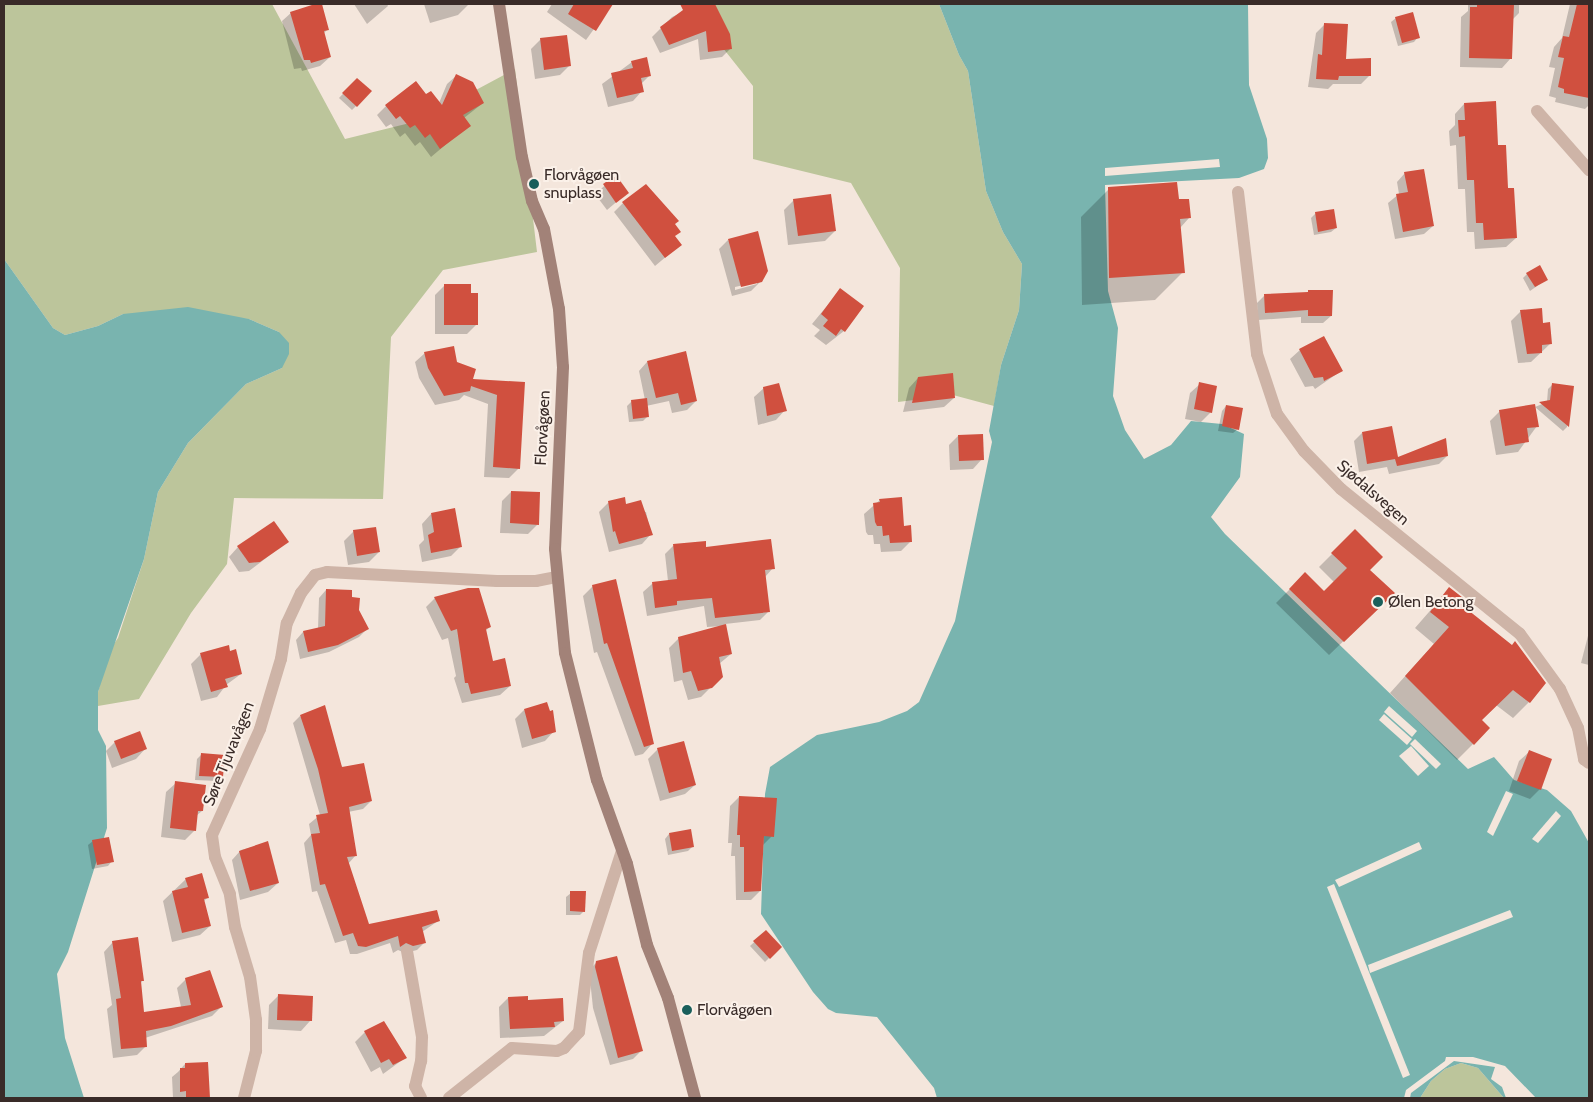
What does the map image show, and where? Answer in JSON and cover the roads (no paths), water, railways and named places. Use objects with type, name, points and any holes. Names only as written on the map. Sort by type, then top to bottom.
[{"type":"main road","name":"Florvågøen","points":[[500,4],[526,178],[544,229],[559,308],[563,367],[556,577],[565,653],[597,780],[622,851],[646,945],[668,998],[695,1098]]},
{"type":"street","points":[[1537,110],[1589,170]]},
{"type":"street","name":"Sjødalsvegen","points":[[1238,192],[1256,354],[1277,414],[1304,451],[1340,489],[1520,634],[1560,688],[1578,728],[1584,758],[1589,763]]},
{"type":"street","name":"Søre Tjuvavågen","points":[[244,1098],[256,1051],[256,1020],[250,977],[235,927],[230,894],[215,857],[212,836],[260,729],[281,659],[287,623],[301,593],[315,575],[327,572],[497,581],[536,581],[556,577]]},
{"type":"street","points":[[449,1098],[512,1048],[558,1051],[564,1048],[579,1032],[589,953],[622,851]]},
{"type":"street","points":[[407,950],[422,1037],[421,1061],[415,1086],[421,1098]]},
{"type":"water","points":[[939,4],[1248,4],[1249,85],[1267,139],[1268,158],[1264,169],[1239,178],[1105,185],[1108,291],[1118,328],[1113,396],[1125,430],[1144,459],[1171,445],[1191,421],[1222,424],[1244,434],[1240,477],[1211,517],[1225,534],[1468,769],[1494,757],[1514,780],[1547,790],[1571,811],[1589,843],[1589,1098],[1504,1098],[1478,1068],[1461,1063],[1445,1069],[1431,1081],[1420,1098],[937,1098],[934,1088],[877,1017],[836,1013],[828,1009],[813,992],[761,914],[765,794],[770,767],[817,735],[879,722],[907,711],[919,702],[955,621],[992,442],[989,431],[1001,365],[1019,310],[1022,264],[1003,232],[986,191],[968,71],[959,55]]},
{"type":"water","points":[[4,259],[53,328],[65,335],[98,326],[123,314],[188,307],[249,319],[279,332],[289,343],[289,354],[282,368],[246,384],[188,443],[158,492],[144,559],[98,692],[98,730],[106,746],[107,828],[68,952],[57,974],[65,1038],[84,1098],[4,1098]]},
{"type":"place","name":"Florvågøen snuplass","points":[[534,184]]},
{"type":"place","name":"Ølen Betong","points":[[1378,602]]},
{"type":"place","name":"Florvågøen","points":[[687,1010]]}]
